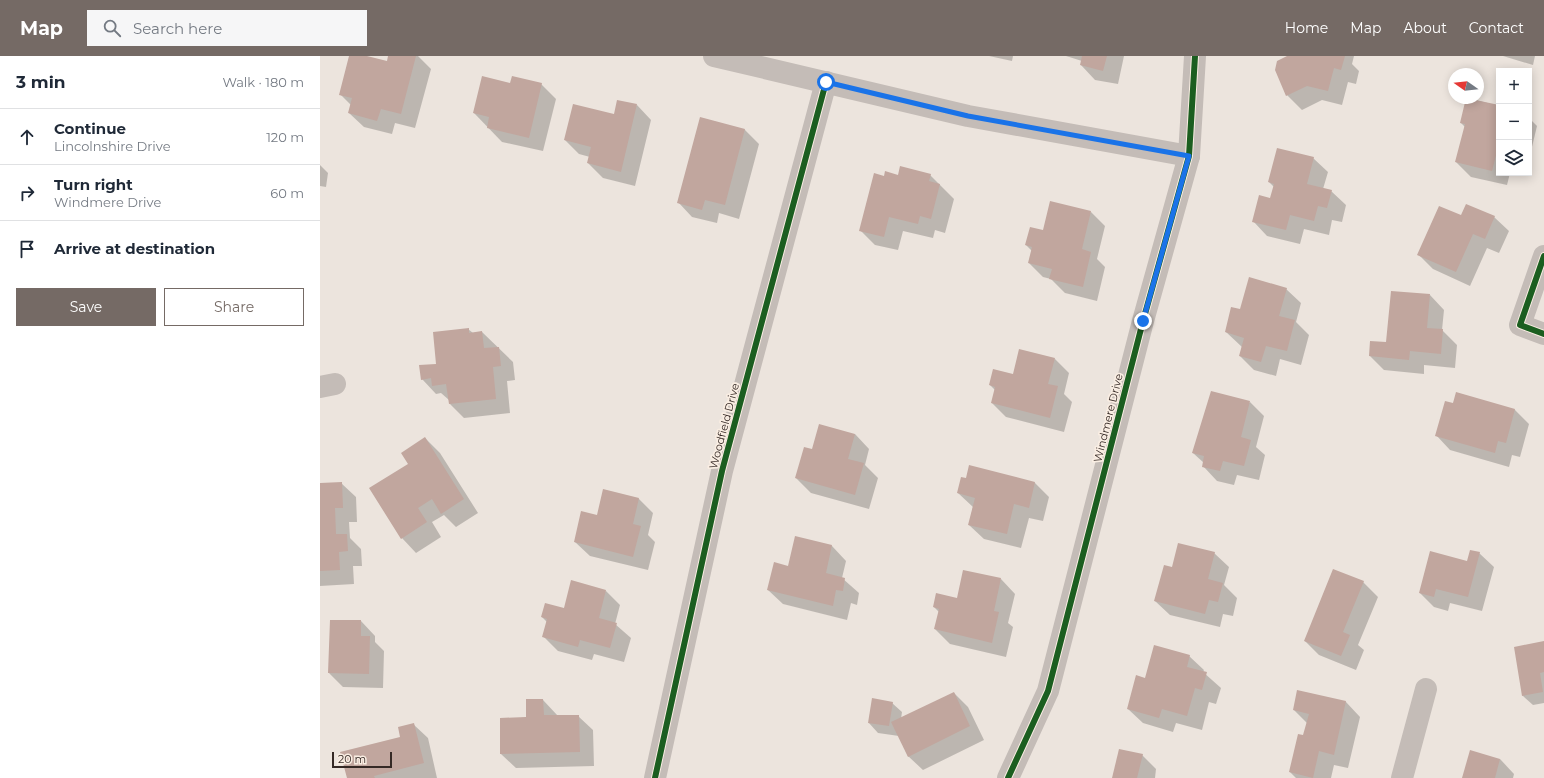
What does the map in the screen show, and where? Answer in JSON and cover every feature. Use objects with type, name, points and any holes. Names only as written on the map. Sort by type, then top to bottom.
[{"type":"street","points":[[714,56],[968,116],[1189,156]]},
{"type":"street","name":"Windmere Drive","points":[[1008,778],[1048,690],[1141,329],[1189,156],[1195,56]]},
{"type":"street","name":"Woodfield Drive","points":[[655,778],[722,471],[826,82]]},
{"type":"street","points":[[1544,256],[1520,325],[1544,334]]},
{"type":"street","points":[[1402,778],[1426,689]]},
{"type":"building","points":[[349,56],[367,56],[387,61],[388,56],[416,56],[401,114],[381,109],[377,121],[348,113],[352,98],[339,95]]},
{"type":"building","points":[[1082,56],[1107,56],[1103,71],[1080,65]]},
{"type":"building","points":[[1287,56],[1345,56],[1341,70],[1334,68],[1328,91],[1307,86],[1286,96],[1275,70],[1277,61]]},
{"type":"building","points":[[482,76],[510,83],[512,76],[542,83],[529,138],[487,128],[489,117],[473,113]]},
{"type":"building","points":[[617,100],[637,104],[621,172],[587,163],[591,147],[564,140],[573,104],[614,114]]},
{"type":"building","points":[[1484,102],[1496,104],[1496,156],[1492,171],[1455,162],[1465,124],[1460,123],[1465,104],[1484,104]]},
{"type":"building","points":[[700,117],[745,129],[725,205],[705,200],[702,210],[677,203]]},
{"type":"building","points":[[1277,148],[1314,157],[1307,184],[1332,190],[1327,208],[1318,206],[1314,221],[1290,215],[1286,230],[1252,222],[1259,195],[1270,198],[1274,184],[1268,182]]},
{"type":"building","points":[[900,166],[931,174],[929,181],[940,184],[931,219],[920,216],[918,224],[889,217],[884,237],[859,231],[874,173],[884,176],[885,171],[898,175]]},
{"type":"building","points":[[1050,201],[1091,211],[1082,249],[1091,252],[1083,287],[1049,279],[1052,269],[1028,263],[1032,247],[1025,245],[1030,227],[1043,230]]},
{"type":"building","points":[[1466,204],[1495,216],[1485,239],[1473,234],[1456,272],[1417,255],[1439,206],[1461,215]]},
{"type":"building","points":[[1249,277],[1287,288],[1279,316],[1295,320],[1287,351],[1266,346],[1261,362],[1239,356],[1244,338],[1225,332],[1231,307],[1240,309]]},
{"type":"building","points":[[1391,291],[1430,294],[1427,328],[1443,329],[1441,354],[1410,351],[1409,360],[1369,356],[1370,341],[1386,342]]},
{"type":"building","points":[[469,328],[469,333],[482,331],[484,348],[499,347],[501,366],[493,367],[496,399],[449,404],[446,384],[432,386],[431,378],[421,380],[419,365],[436,364],[433,332]]},
{"type":"building","points":[[1019,349],[1055,358],[1048,384],[1058,386],[1050,418],[991,403],[995,387],[989,385],[993,369],[1013,374]]},
{"type":"building","points":[[1211,391],[1250,401],[1241,437],[1251,440],[1244,466],[1223,461],[1220,471],[1202,467],[1204,456],[1192,453]]},
{"type":"building","points":[[1456,392],[1515,409],[1506,443],[1498,441],[1495,453],[1435,436],[1445,401],[1453,403]]},
{"type":"building","points":[[819,424],[855,434],[848,459],[864,463],[855,495],[795,478],[804,447],[812,449]]},
{"type":"building","points":[[425,437],[464,499],[441,514],[432,499],[418,508],[427,522],[401,539],[369,488],[408,464],[401,453]]},
{"type":"building","points":[[969,465],[1035,482],[1029,508],[1014,504],[1007,534],[968,525],[975,498],[957,493],[961,477],[966,478]]},
{"type":"building","points":[[342,482],[343,508],[335,508],[336,534],[347,534],[348,551],[339,552],[340,570],[320,571],[320,483]]},
{"type":"building","points":[[603,489],[639,498],[633,524],[641,526],[633,557],[574,542],[581,511],[597,515]]},
{"type":"building","points":[[795,536],[832,545],[826,573],[845,578],[843,591],[836,590],[833,606],[767,590],[774,562],[788,566]]},
{"type":"building","points":[[1178,543],[1215,552],[1208,579],[1223,583],[1218,602],[1209,600],[1205,614],[1154,601],[1164,565],[1172,567]]},
{"type":"building","points":[[1470,550],[1480,552],[1468,597],[1436,589],[1434,597],[1419,593],[1430,551],[1467,561]]},
{"type":"building","points":[[1333,569],[1364,581],[1343,632],[1350,635],[1341,656],[1304,641]]},
{"type":"building","points":[[963,570],[1001,578],[994,611],[999,612],[992,643],[934,629],[939,609],[933,607],[936,593],[957,598]]},
{"type":"building","points":[[571,580],[606,590],[599,618],[617,623],[610,648],[580,640],[578,647],[542,637],[547,619],[541,617],[545,603],[564,608]]},
{"type":"building","points":[[330,620],[361,620],[361,636],[370,636],[369,674],[328,673]]},
{"type":"building","points":[[1544,641],[1544,672],[1540,673],[1543,692],[1522,696],[1514,647]]},
{"type":"building","points":[[1154,645],[1190,655],[1187,667],[1207,672],[1202,690],[1195,688],[1187,716],[1162,709],[1159,718],[1127,709],[1136,675],[1145,678]]},
{"type":"building","points":[[1297,690],[1346,701],[1334,755],[1319,751],[1313,778],[1289,772],[1298,734],[1303,735],[1309,714],[1293,710]]},
{"type":"building","points":[[954,692],[970,726],[908,757],[891,722]]},
{"type":"building","points":[[872,698],[893,702],[889,726],[868,723]]},
{"type":"building","points":[[526,699],[543,699],[544,715],[579,715],[580,752],[500,754],[500,718],[526,717]]},
{"type":"building","points":[[414,723],[424,763],[374,776],[375,778],[347,778],[340,752],[400,737],[398,727]]},
{"type":"building","points":[[1119,749],[1143,754],[1137,778],[1112,778]]},
{"type":"building","points":[[1470,750],[1500,759],[1495,778],[1462,778]]},
{"type":"cycle path","points":[[1008,778],[1048,691],[1143,321],[1189,156],[1195,56]]},
{"type":"cycle path","points":[[655,778],[722,471],[826,82]]},
{"type":"cycle path","points":[[1544,256],[1520,325],[1544,334]]},
{"type":"route","points":[[826,82],[968,116],[1189,156],[1143,321]]}]
